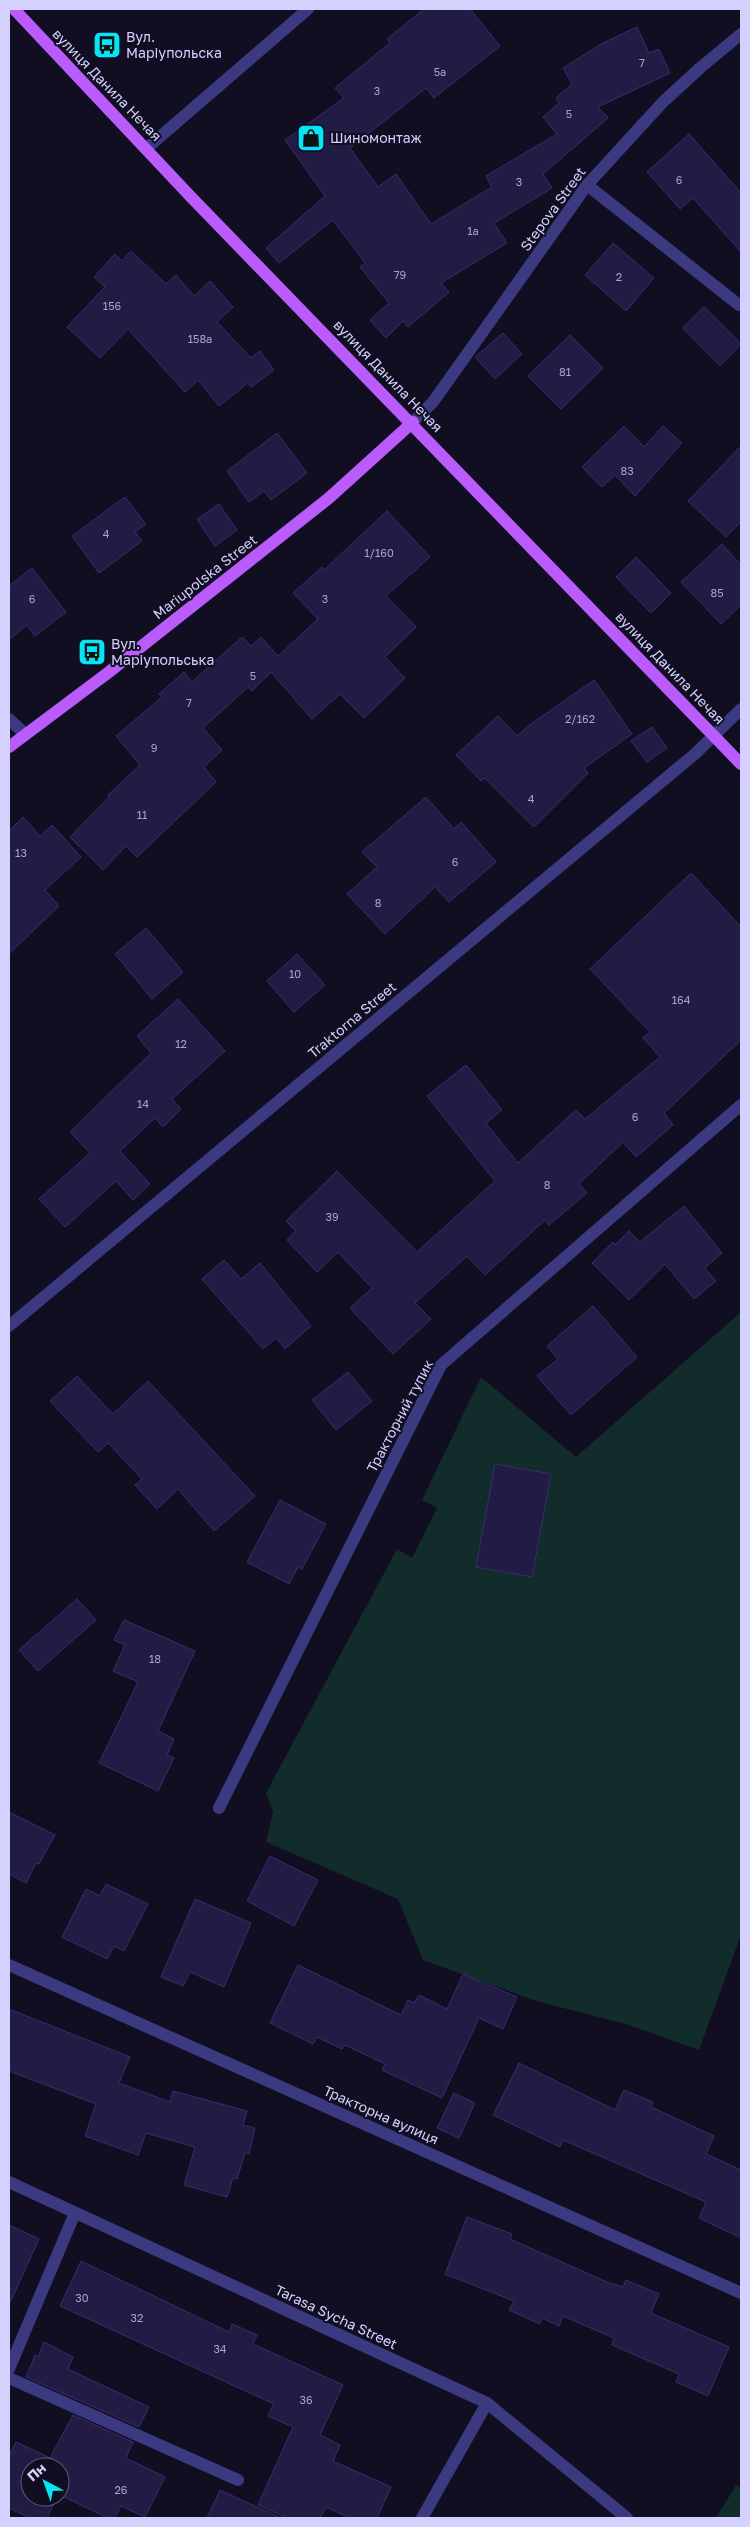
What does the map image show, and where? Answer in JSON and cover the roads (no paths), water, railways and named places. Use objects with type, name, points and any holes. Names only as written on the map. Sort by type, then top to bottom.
[{"type":"main road","name":"вулиця Данила Нечая","points":[[14,9],[147,148],[191,197],[413,422],[741,764]]},
{"type":"main road","name":"Mariupolska Street","points":[[9,746],[109,672],[329,498],[413,422]]},
{"type":"street","points":[[147,148],[308,9]]},
{"type":"street","name":"Stepova Street","points":[[413,422],[433,402],[587,185],[663,102],[741,34]]},
{"type":"street","points":[[587,185],[739,305]]},
{"type":"street","name":"Traktorna Street","points":[[9,1326],[714,736],[741,709]]},
{"type":"street","points":[[9,719],[25,734]]},
{"type":"street","name":"Тракторний тупик","points":[[219,1808],[442,1365],[741,1105]]},
{"type":"street","name":"Тракторна вулиця","points":[[9,1965],[741,2293]]},
{"type":"street","name":"Tarasa Sycha Street","points":[[9,2182],[487,2403],[627,2518]]},
{"type":"street","points":[[9,2368],[74,2213]]},
{"type":"street","points":[[9,2378],[238,2480]]},
{"type":"street","points":[[422,2518],[487,2403]]},
{"type":"place","name":"Вул. Маріупольска","points":[[107,45]]},
{"type":"place","name":"Шиномонтаж","points":[[311,138]]},
{"type":"place","name":"Вул. Маріупольська","points":[[92,652]]}]
